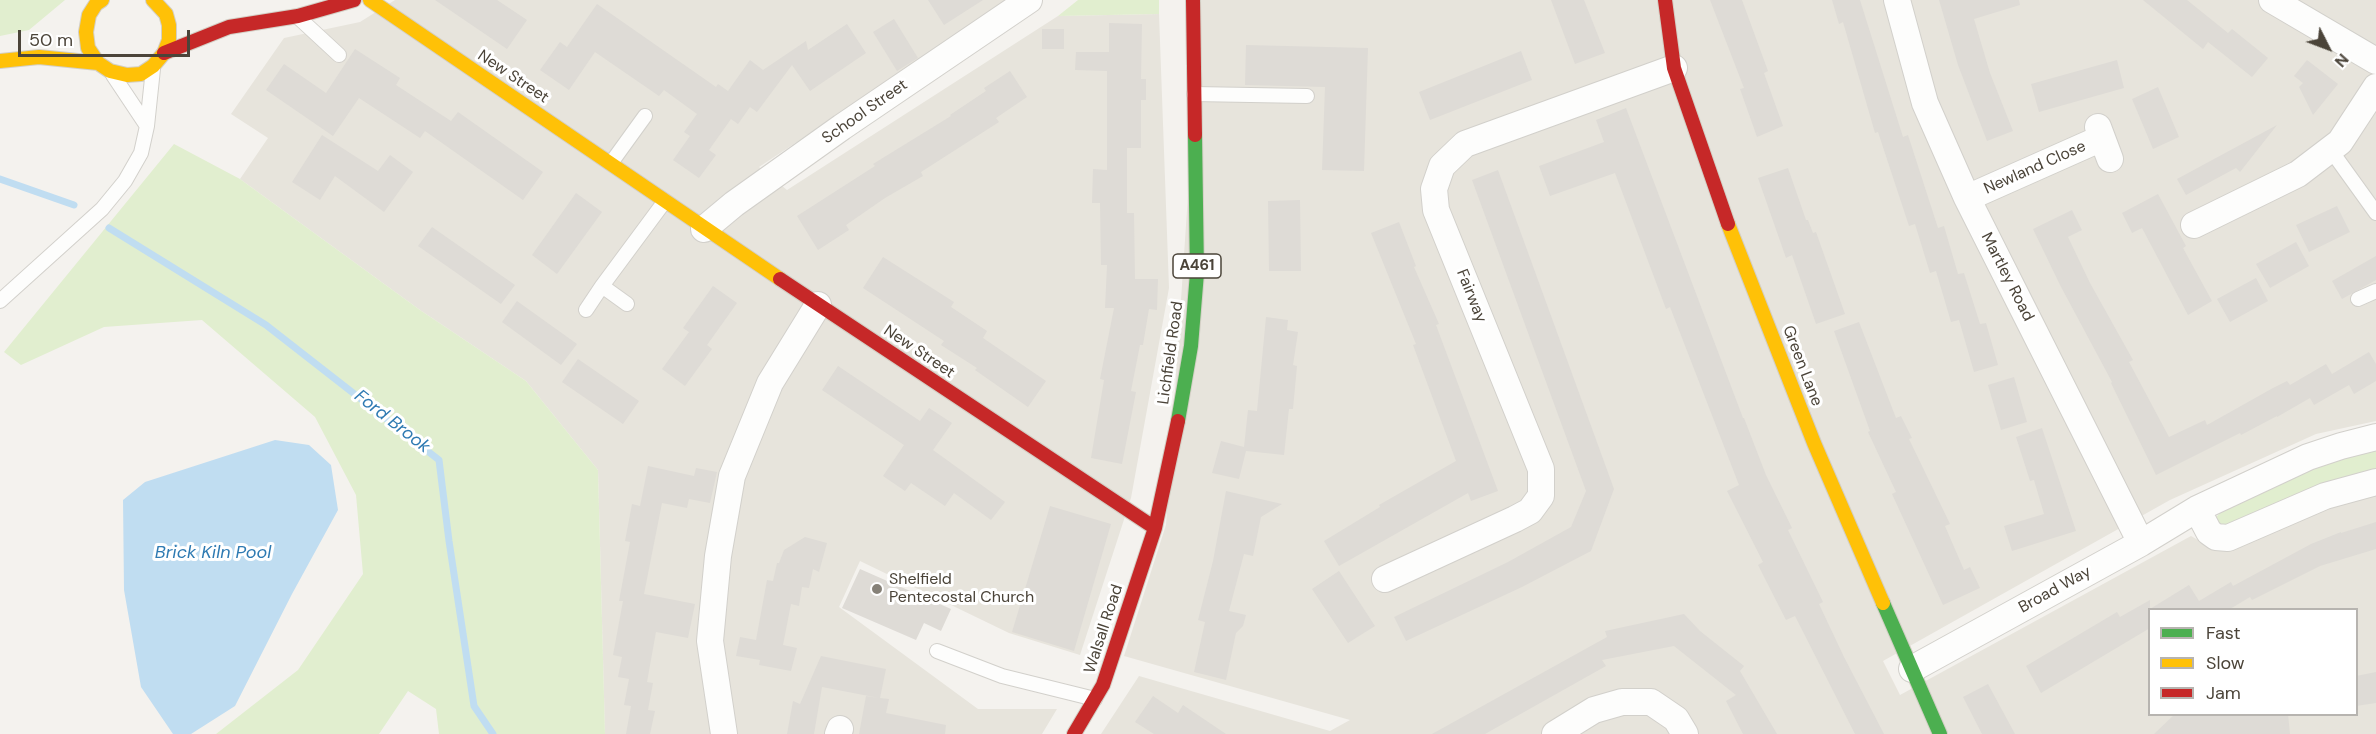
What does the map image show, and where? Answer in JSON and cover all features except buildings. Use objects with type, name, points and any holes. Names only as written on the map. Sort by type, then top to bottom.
[{"type":"main road","points":[[164,53],[229,27],[298,16],[354,0]]},
{"type":"main road","name":"New Street","points":[[370,0],[704,229],[1155,528]]},
{"type":"main road","name":"Lichfield Road","points":[[1155,528],[1182,405],[1191,346],[1197,273],[1193,0]]},
{"type":"main road","name":"Green Lane","points":[[1665,0],[1674,68],[1717,195],[1814,443],[1940,734]]},
{"type":"main road","points":[[156,2],[179,11]]},
{"type":"main road","points":[[96,5],[86,32],[88,48],[98,63],[110,71],[127,75],[141,74],[153,66],[164,53],[169,40],[169,25],[166,14],[156,2]]},
{"type":"main road","points":[[39,57],[67,39],[96,5]]},
{"type":"main road","points":[[209,21],[229,27]]},
{"type":"main road","points":[[0,61],[39,57],[98,63]]},
{"type":"main road","name":"Walsall Road","points":[[1075,733],[1103,685],[1155,528]]},
{"type":"street","name":"School Street","points":[[704,229],[734,204],[812,148],[1029,0]]},
{"type":"street","name":"Martley Road","points":[[1897,0],[1926,103],[1967,198],[2141,543]]},
{"type":"street","points":[[2272,0],[2376,61]]},
{"type":"street","name":"Fairway","points":[[1384,579],[1515,519],[1530,511],[1541,496],[1541,469],[1436,210],[1434,189],[1442,166],[1465,144],[1674,68]]},
{"type":"street","points":[[2205,215],[2298,174],[2340,142],[2376,87]]},
{"type":"street","name":"Newland Close","points":[[1967,198],[2103,141]]},
{"type":"street","points":[[724,734],[720,722],[710,640],[718,556],[732,476],[770,383],[818,305]]},
{"type":"street","name":"Broad Way","points":[[1912,669],[2141,543],[2197,509],[2308,458],[2376,437]]},
{"type":"street","points":[[2197,509],[2209,532],[2216,537],[2228,538],[2325,496],[2376,482]]},
{"type":"street","points":[[1555,734],[1593,710],[1623,702],[1651,702],[1676,719],[1685,734]]},
{"type":"lane","points":[[298,16],[339,55]]},
{"type":"lane","points":[[0,301],[102,209],[125,181],[141,153],[147,126],[153,66]]},
{"type":"lane","points":[[110,71],[147,126]]},
{"type":"lane","points":[[1194,94],[1307,96]]},
{"type":"lane","points":[[611,164],[645,116]]},
{"type":"lane","points":[[2330,149],[2376,213]]},
{"type":"lane","points":[[586,310],[665,201]]},
{"type":"lane","points":[[602,286],[627,304]]},
{"type":"lane","points":[[2358,300],[2376,291]]},
{"type":"lane","points":[[938,651],[1002,676],[1095,699]]},
{"type":"shaded area","points":[[395,0],[1012,0],[759,167],[787,190],[1058,16],[1159,14],[1169,288],[1131,498],[1080,655],[1009,633],[860,561],[839,607],[978,709],[1057,709],[1042,734],[605,734],[598,470],[526,381],[420,310],[240,179],[268,138],[231,114],[284,38],[360,22]]},
{"type":"shaded area","points":[[1201,0],[2376,0],[2376,421],[2316,434],[2170,500],[1883,661],[1900,695],[2191,536],[2217,551],[2351,500],[2376,494],[2376,734],[1101,734],[1139,676],[1330,731],[1350,720],[1124,656],[1166,525]]},
{"type":"green space","points":[[0,0],[65,0],[29,30],[0,36]]},
{"type":"green space","points":[[1078,0],[1159,0],[1159,14],[1058,16]]},
{"type":"green space","points":[[174,144],[240,179],[420,310],[526,381],[598,470],[605,734],[439,734],[436,709],[408,691],[379,734],[216,734],[298,670],[363,574],[356,495],[315,417],[202,320],[104,327],[21,365],[4,352]]},
{"type":"green space","points":[[2376,449],[2376,476],[2228,530],[2216,522],[2216,517],[2221,512],[2303,471]]},
{"type":"water","name":"Brick Kiln Pool","points":[[275,440],[309,445],[331,465],[338,510],[235,706],[191,734],[173,734],[141,687],[124,590],[123,500],[145,482]]},
{"type":"waterway","name":"Ford Brook","points":[[0,179],[74,205]]},
{"type":"waterway","name":"Ford Brook","points":[[109,228],[266,325],[439,460],[474,706],[493,734]]},
{"type":"traffic: fast","points":[[1178,421],[1191,346],[1197,273],[1195,135]]},
{"type":"traffic: fast","points":[[1883,603],[1940,734]]},
{"type":"traffic: slow","points":[[102,0],[96,4],[89,15],[86,32],[88,48],[98,63],[110,71],[127,75],[141,74],[153,66],[164,53],[169,40],[166,14],[153,0]]},
{"type":"traffic: slow","points":[[370,0],[780,279]]},
{"type":"traffic: slow","points":[[0,61],[39,57],[98,63]]},
{"type":"traffic: slow","points":[[1728,224],[1814,443],[1883,603]]},
{"type":"traffic: jam","points":[[164,53],[229,27],[298,16],[354,0]]},
{"type":"traffic: jam","points":[[1193,0],[1195,135]]},
{"type":"traffic: jam","points":[[1665,0],[1674,68],[1728,224]]},
{"type":"traffic: jam","points":[[780,279],[1155,528]]},
{"type":"traffic: jam","points":[[1074,734],[1103,685],[1155,528],[1178,421]]},
{"type":"place","name":"Shelfield Pentecostal Church","points":[[877,589]]}]
